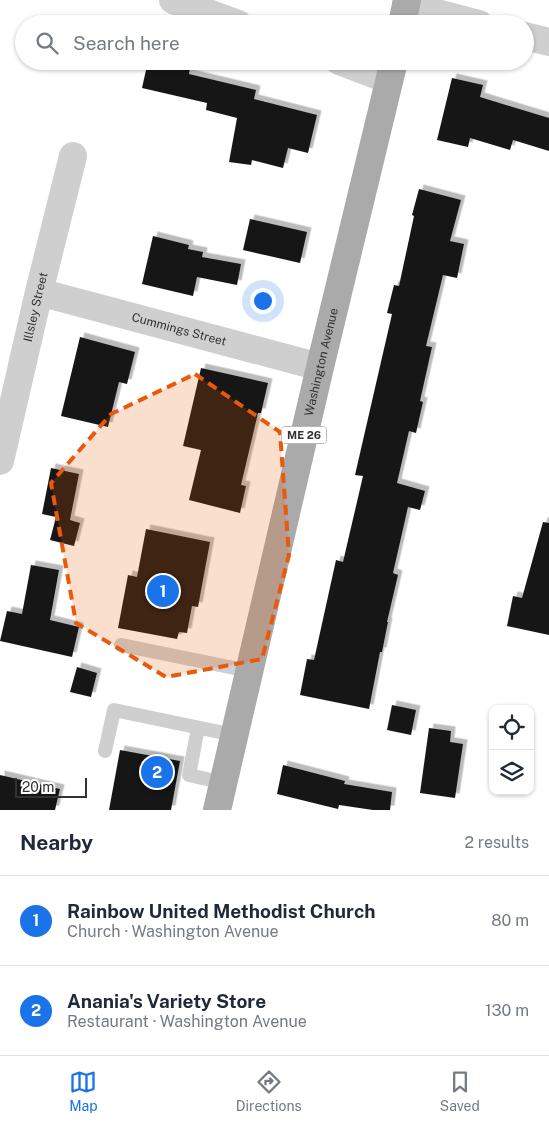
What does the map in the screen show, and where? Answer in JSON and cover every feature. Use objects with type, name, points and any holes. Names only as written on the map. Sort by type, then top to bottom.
[{"type":"main road","name":"Washington Avenue","points":[[217,810],[320,367],[392,70]]},
{"type":"street","points":[[173,0],[214,15]]},
{"type":"street","points":[[405,10],[431,15]]},
{"type":"street","points":[[534,38],[549,42]]},
{"type":"street","name":"Illsley Street","points":[[0,460],[73,156]]},
{"type":"street","name":"Cummings Street","points":[[39,292],[320,367]]},
{"type":"lane","points":[[121,645],[249,671]]},
{"type":"lane","points":[[105,751],[114,710],[234,735]]},
{"type":"lane","points":[[198,728],[189,775],[224,782]]},
{"type":"highlighted area","points":[[195,374],[280,432],[289,555],[262,659],[166,677],[76,623],[51,483],[111,414]]},
{"type":"building","points":[[146,70],[190,70],[189,74],[256,90],[254,99],[317,115],[308,153],[288,148],[283,168],[252,160],[251,165],[229,162],[237,118],[206,110],[207,103],[142,88]]},
{"type":"building","points":[[452,78],[483,85],[480,97],[549,118],[549,151],[513,140],[510,150],[470,138],[468,147],[437,140]]},
{"type":"building","points":[[419,189],[461,200],[450,241],[464,244],[457,278],[443,275],[426,346],[432,347],[420,401],[423,402],[416,433],[409,431],[397,483],[425,491],[420,510],[408,507],[393,573],[398,575],[369,709],[300,695],[307,659],[314,660],[336,560],[343,562],[363,476],[355,475],[392,314],[387,313],[394,285],[399,286],[414,216],[412,215]]},
{"type":"building","points":[[250,219],[307,232],[300,263],[243,250]]},
{"type":"building","points":[[153,236],[189,245],[188,249],[203,252],[202,257],[241,264],[237,285],[197,277],[193,296],[142,284]]},
{"type":"building","points":[[80,337],[135,352],[127,384],[119,382],[108,427],[61,416]]},
{"type":"building","points":[[201,368],[268,383],[261,413],[258,413],[241,485],[246,486],[240,513],[189,500],[201,450],[183,446]]},
{"type":"building","points":[[51,468],[79,474],[70,520],[80,523],[74,546],[50,540],[56,517],[42,514]]},
{"type":"building","points":[[543,522],[549,523],[549,635],[507,626],[513,596],[522,598]]},
{"type":"building","points":[[146,529],[210,542],[198,607],[192,606],[187,633],[179,632],[177,639],[118,628],[128,575],[137,577]]},
{"type":"building","points":[[31,565],[59,570],[50,620],[79,627],[72,657],[0,641],[7,611],[22,614]]},
{"type":"building","points":[[77,667],[97,673],[91,697],[70,692]]},
{"type":"building","points":[[392,705],[416,710],[411,735],[387,730]]},
{"type":"building","points":[[429,728],[451,731],[450,742],[463,744],[455,798],[420,793]]},
{"type":"building","points":[[120,750],[180,761],[171,810],[109,810]]},
{"type":"building","points":[[283,765],[345,781],[344,784],[392,792],[390,810],[373,810],[339,805],[338,809],[277,794]]},
{"type":"building","points":[[0,775],[60,789],[55,810],[0,810]]},
{"type":"place","name":"Rainbow United Methodist Church","points":[[163,591]]},
{"type":"place","name":"Anania's Variety Store","points":[[157,772]]}]
